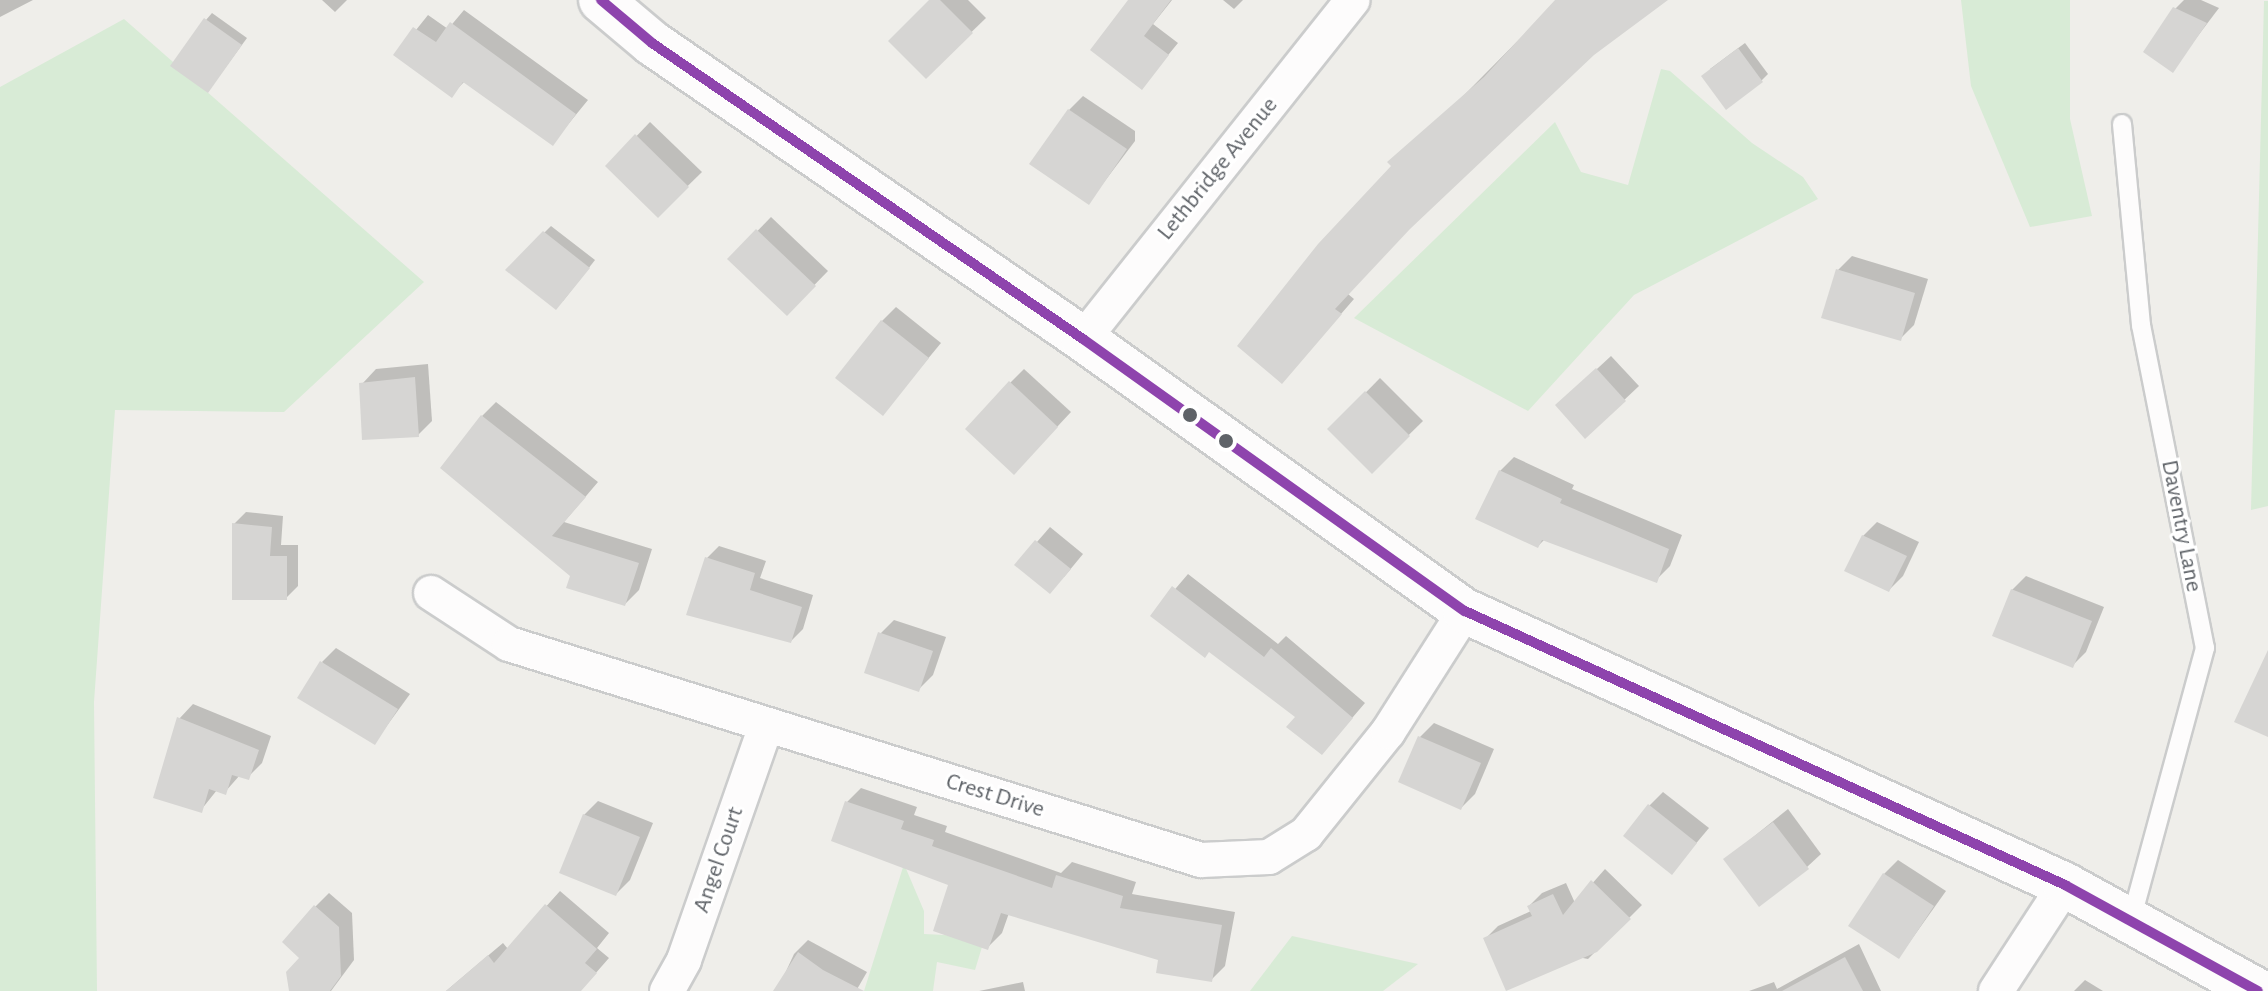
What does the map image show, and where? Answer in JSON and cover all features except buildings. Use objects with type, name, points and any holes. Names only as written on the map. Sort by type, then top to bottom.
[{"type":"main road","points":[[601,0],[652,43],[1083,339],[1465,611],[2065,885],[2258,991]]},
{"type":"street","name":"Lethbridge Avenue","points":[[1083,339],[1353,0]]},
{"type":"street","name":"Crest Drive","points":[[431,593],[509,644],[1201,860],[1269,857],[1306,834],[1388,732],[1465,611]]},
{"type":"street","name":"Angel Court","points":[[667,991],[684,960],[766,726]]},
{"type":"street","points":[[1996,991],[2065,885]]},
{"type":"lane","name":"Daventry Lane","points":[[2122,124],[2141,325],[2205,648],[2131,920]]},
{"type":"green space","points":[[1961,0],[2070,0],[2070,119],[2092,216],[2030,227],[1971,86]]},
{"type":"green space","points":[[2264,1],[2268,1],[2268,506],[2251,510]]},
{"type":"green space","points":[[124,19],[424,282],[284,412],[115,410],[94,702],[97,991],[0,991],[0,87]]},
{"type":"green space","points":[[1661,69],[1670,71],[1752,143],[1803,177],[1818,199],[1634,295],[1528,411],[1354,318],[1555,122],[1581,172],[1628,185]]},
{"type":"green space","points":[[904,864],[924,911],[924,934],[985,937],[975,970],[937,962],[933,991],[864,991]]},
{"type":"green space","points":[[1292,936],[1418,964],[1383,991],[1250,991]]},
{"type":"transit line","points":[[601,0],[652,43],[1083,339],[1465,611],[2065,885],[2258,991]]}]
